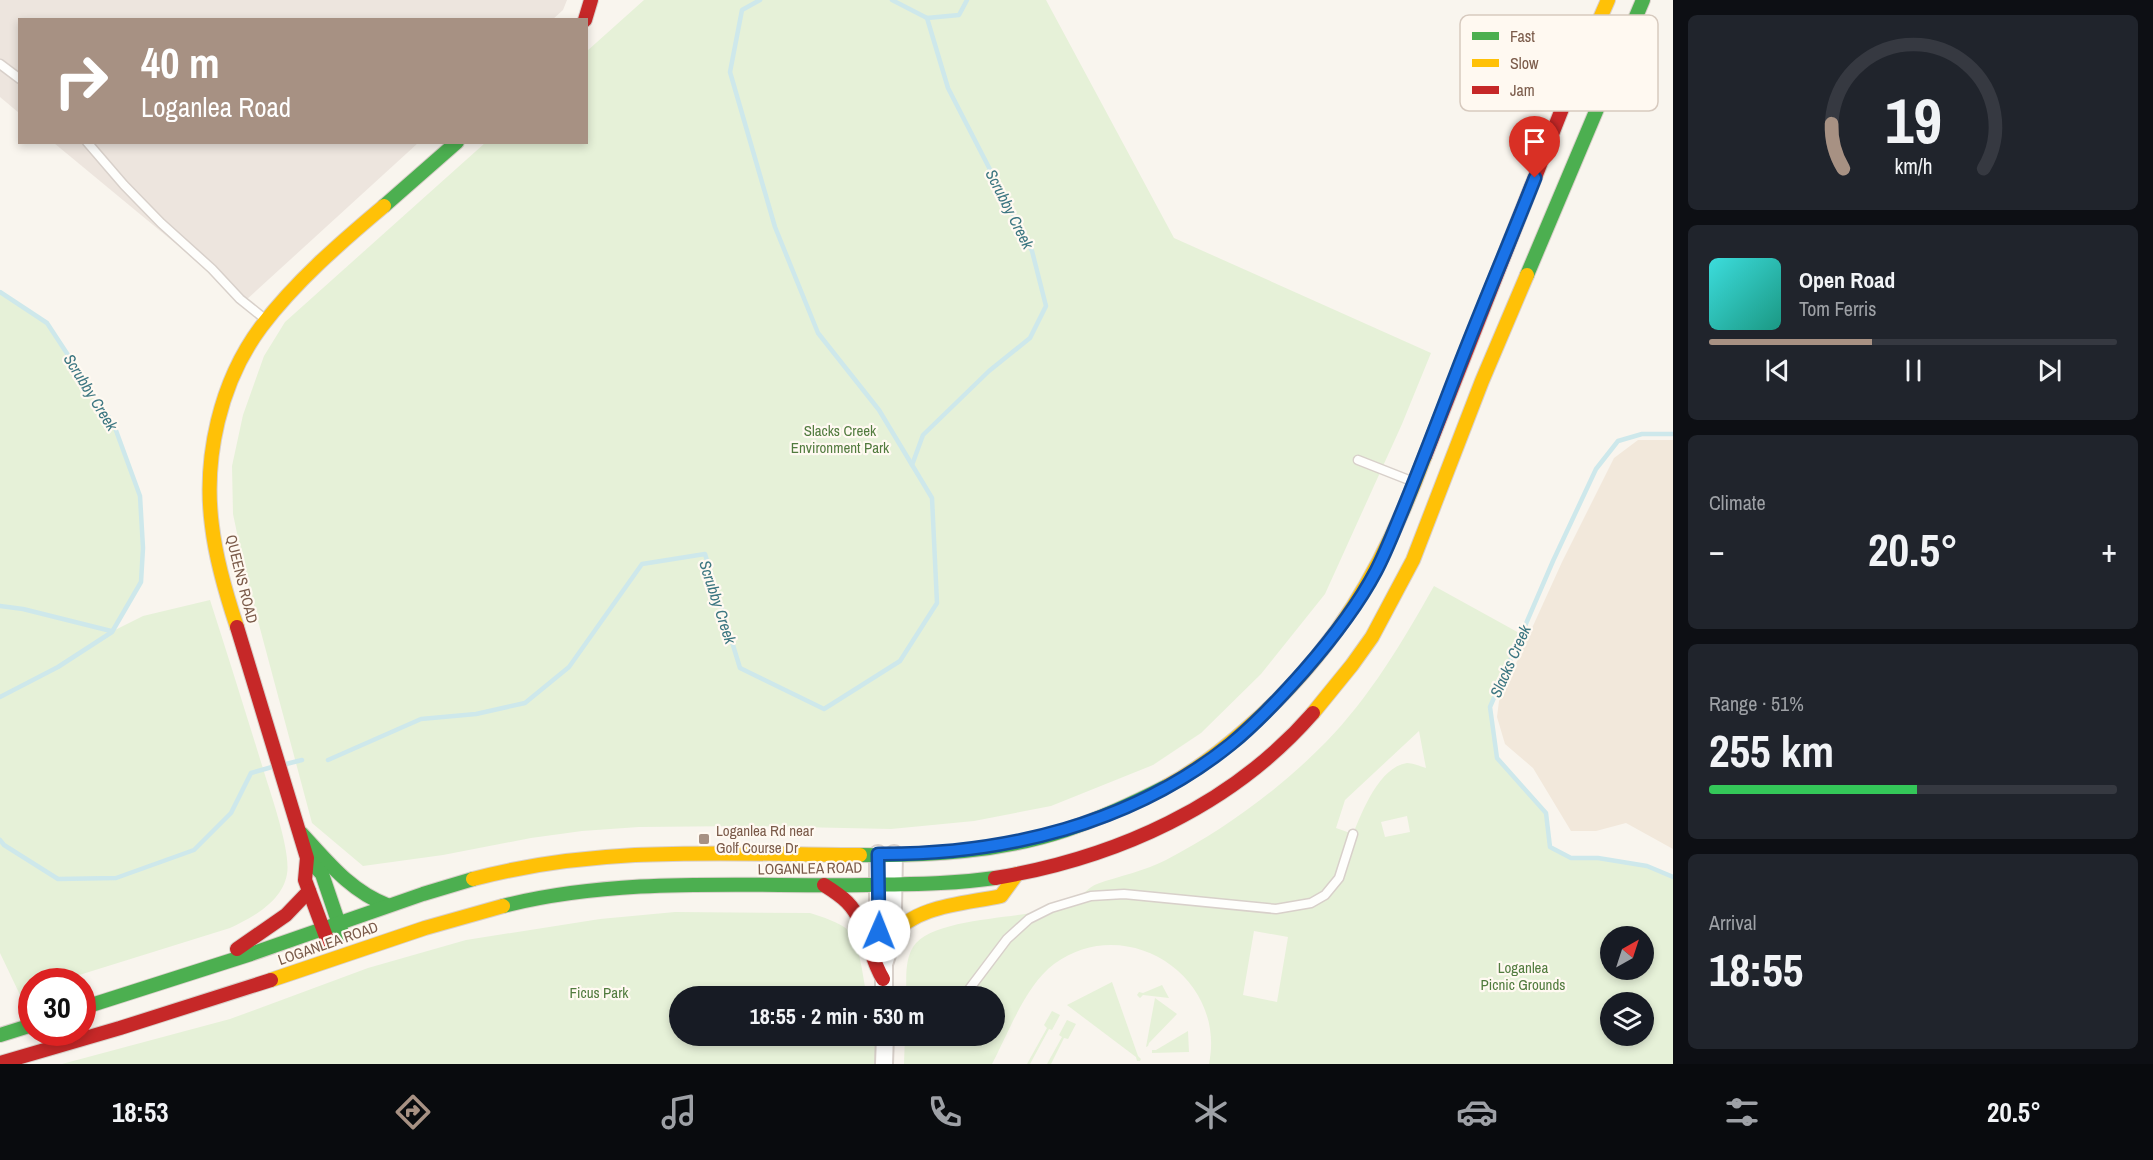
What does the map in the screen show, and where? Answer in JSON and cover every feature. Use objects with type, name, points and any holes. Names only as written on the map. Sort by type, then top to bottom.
[{"type":"main road","points":[[586,18],[591,0]]},
{"type":"main road","name":"LOGANLEA ROAD","points":[[1602,15],[1608,0]]},
{"type":"main road","name":"LOGANLEA ROAD","points":[[1637,15],[1643,0]]},
{"type":"main road","name":"LOGANLEA ROAD","points":[[96,1003],[323,929],[387,905],[495,873],[589,859],[660,853],[886,854],[943,853],[988,848],[1064,831],[1121,809],[1177,781],[1229,745],[1280,699],[1350,613],[1376,571],[1415,482],[1457,371],[1563,111]]},
{"type":"main road","name":"LOGANLEA ROAD","points":[[0,1063],[206,1002],[444,921],[493,907],[601,890],[656,886],[953,882],[1017,874],[1075,860],[1138,837],[1197,809],[1261,765],[1310,718],[1374,634],[1413,560],[1495,351],[1596,111]]},
{"type":"main road","name":"QUEENS ROAD","points":[[334,959],[305,880],[307,858],[214,547],[211,514],[212,457],[220,411],[236,369],[260,328],[292,290],[455,144]]},
{"type":"main road","points":[[299,831],[356,890],[374,901],[387,905]]},
{"type":"main road","name":"QUEENS ROAD","points":[[307,858],[322,874],[348,954]]},
{"type":"main road","points":[[891,937],[900,926],[912,918],[1001,896],[1017,874]]},
{"type":"main road","points":[[824,885],[851,906],[874,966],[884,971]]},
{"type":"main road","points":[[216,964],[280,919],[309,891]]},
{"type":"main road","points":[[0,1035],[18,1029]]},
{"type":"street","points":[[884,986],[884,971],[891,937],[886,884],[886,854]]},
{"type":"street","points":[[884,971],[878,944],[886,884]]},
{"type":"street","points":[[884,1064],[885,1046]]},
{"type":"lane","points":[[0,64],[18,78]]},
{"type":"lane","points":[[89,144],[161,223],[212,269],[240,299],[267,320]]},
{"type":"lane","points":[[1358,460],[1415,482]]},
{"type":"lane","points":[[972,986],[1007,939],[1029,919],[1051,908],[1090,896],[1124,894],[1276,909],[1311,903],[1325,895],[1339,878],[1353,834]]},
{"type":"shaded area","points":[[0,0],[567,0],[563,10],[554,18],[18,18],[18,112],[0,97]]},
{"type":"shaded area","points":[[55,144],[417,144],[245,301]]},
{"type":"shaded area","points":[[1638,440],[1673,440],[1673,849],[1626,823],[1596,831],[1571,831],[1533,768],[1505,744],[1497,717],[1499,701],[1562,562],[1614,458]]},
{"type":"green space","name":"Slacks Creek Environment Park","points":[[644,0],[1046,0],[1174,238],[1431,353],[1402,424],[1325,594],[1261,674],[1201,733],[1153,765],[1051,806],[974,821],[891,829],[746,826],[639,827],[582,831],[363,866],[312,823],[246,576],[233,514],[232,466],[243,415],[264,356],[285,322],[484,144],[588,144],[588,50]]},
{"type":"green space","points":[[0,292],[47,323],[114,425],[140,496],[143,548],[141,582],[113,631],[143,616],[210,600],[284,839],[287,874],[284,884],[273,900],[239,924],[96,970],[18,968],[18,991],[0,953]]},
{"type":"green space","name":"Loganlea Picnic Grounds","points":[[1434,586],[1521,634],[1490,707],[1497,757],[1546,813],[1550,847],[1571,858],[1598,858],[1647,866],[1673,877],[1673,1064],[1209,1064],[1211,1033],[1203,1004],[1187,980],[1166,962],[1140,949],[1112,945],[1082,950],[1054,964],[1034,984],[1005,1037],[1005,986],[906,986],[908,959],[913,947],[922,938],[935,931],[969,922],[1036,912],[1065,903],[1097,884],[1158,864],[1230,822],[1290,776],[1326,742],[1357,706],[1398,648]],"holes":[[[1419,731],[1426,768],[1407,763],[1397,766],[1380,781],[1361,814],[1353,834],[1336,828],[1345,800]],[[1407,816],[1410,832],[1385,837],[1381,822]],[[1254,931],[1288,937],[1277,1002],[1243,995]]]},
{"type":"green space","name":"Ficus Park","points":[[675,912],[810,913],[836,922],[849,931],[853,937],[865,986],[669,986],[669,1046],[878,1046],[880,1056],[878,1064],[62,1064],[230,1019],[368,968],[466,940],[600,919]]},
{"type":"green space","points":[[1112,982],[1140,1061],[1137,1061],[1136,1057],[1067,1005]]},
{"type":"green space","points":[[1162,985],[1169,998],[1143,995],[1140,998],[1137,995],[1139,992],[1143,993]]},
{"type":"green space","points":[[1155,998],[1177,1014],[1146,1047]]},
{"type":"green space","points":[[1052,1011],[1060,1015],[1052,1030],[1049,1029],[1030,1064],[1027,1064],[1047,1028],[1044,1025]]},
{"type":"green space","points":[[1067,1020],[1076,1024],[1068,1039],[1064,1038],[1051,1064],[1047,1064],[1062,1037],[1059,1035]]},
{"type":"green space","points":[[1188,1031],[1189,1052],[1152,1053],[1152,1050],[1156,1050]]},
{"type":"green space","name":"Loganlea Picnic Grounds","points":[[905,1046],[1001,1046],[992,1064],[904,1064]]},
{"type":"waterway","name":"Scrubby Creek","points":[[328,760],[421,719],[476,714],[525,703],[569,667],[642,564],[705,554],[740,668],[824,709],[900,661],[937,603],[932,498],[879,410],[818,333],[775,227],[730,72],[742,10],[760,0]]},
{"type":"waterway","name":"Scrubby Creek","points":[[892,0],[927,18],[959,15],[967,0]]},
{"type":"waterway","name":"Scrubby Creek","points":[[912,465],[923,435],[989,371],[1030,338],[1046,306],[1032,251],[948,88],[927,18]]},
{"type":"waterway","name":"Scrubby Creek","points":[[0,292],[47,323],[114,425],[140,496],[143,548],[141,582],[112,632],[58,667],[0,697]]},
{"type":"waterway","name":"Slacks Creek","points":[[1673,434],[1642,434],[1618,441],[1596,469],[1553,561],[1490,707],[1497,758],[1546,813],[1550,847],[1571,858],[1598,858],[1647,866],[1673,877]]},
{"type":"waterway","points":[[0,606],[23,609],[111,631]]},
{"type":"waterway","name":"Scrubby Creek","points":[[286,764],[302,760]]},
{"type":"waterway","name":"Scrubby Creek","points":[[0,840],[4,845],[58,879],[116,878],[194,850],[231,813],[251,773],[272,767]]},
{"type":"traffic: fast","points":[[1637,15],[1643,0]]},
{"type":"traffic: fast","points":[[1527,275],[1596,111]]},
{"type":"traffic: fast","points":[[384,206],[455,144]]},
{"type":"traffic: fast","points":[[860,855],[912,855],[964,851],[1016,843],[1066,830],[1117,810],[1167,786]]},
{"type":"traffic: fast","points":[[301,833],[350,883],[387,905]]},
{"type":"traffic: fast","points":[[307,858],[322,874],[343,936]]},
{"type":"traffic: fast","points":[[503,906],[593,890],[639,887],[947,883],[995,878]]},
{"type":"traffic: fast","points":[[96,1004],[473,879]]},
{"type":"traffic: fast","points":[[0,1035],[18,1029]]},
{"type":"traffic: slow","points":[[1601,15],[1608,0]]},
{"type":"traffic: slow","points":[[237,627],[219,564],[210,500],[213,448],[225,396],[247,349],[274,310],[319,264],[384,206]]},
{"type":"traffic: slow","points":[[1313,713],[1372,637],[1413,560],[1482,381],[1527,275]]},
{"type":"traffic: slow","points":[[1167,786],[1208,760],[1245,730],[1306,670],[1331,639],[1374,571],[1409,497],[1425,456]]},
{"type":"traffic: slow","points":[[473,879],[521,868],[617,856],[714,853],[860,855]]},
{"type":"traffic: slow","points":[[891,937],[901,926],[927,912],[1001,896],[1017,874]]},
{"type":"traffic: slow","points":[[271,980],[425,928],[503,906]]},
{"type":"traffic: jam","points":[[586,18],[591,0]]},
{"type":"traffic: jam","points":[[1425,456],[1561,111]]},
{"type":"traffic: jam","points":[[237,627],[307,858],[305,880],[328,942]]},
{"type":"traffic: jam","points":[[995,878],[1084,857],[1127,842],[1169,823],[1209,801],[1246,775],[1281,746],[1313,713]]},
{"type":"traffic: jam","points":[[824,885],[842,897],[854,910],[883,979]]},
{"type":"traffic: jam","points":[[237,949],[286,915],[309,891]]},
{"type":"traffic: jam","points":[[0,1063],[271,980]]},
{"type":"place","name":"Loganlea Rd near Golf Course Dr","points":[[704,839]]},
{"type":"route","points":[[879,931],[878,854],[943,853],[988,848],[1064,831],[1121,809],[1177,781],[1229,745],[1280,699],[1350,613],[1376,571],[1415,482],[1535,178]]}]
